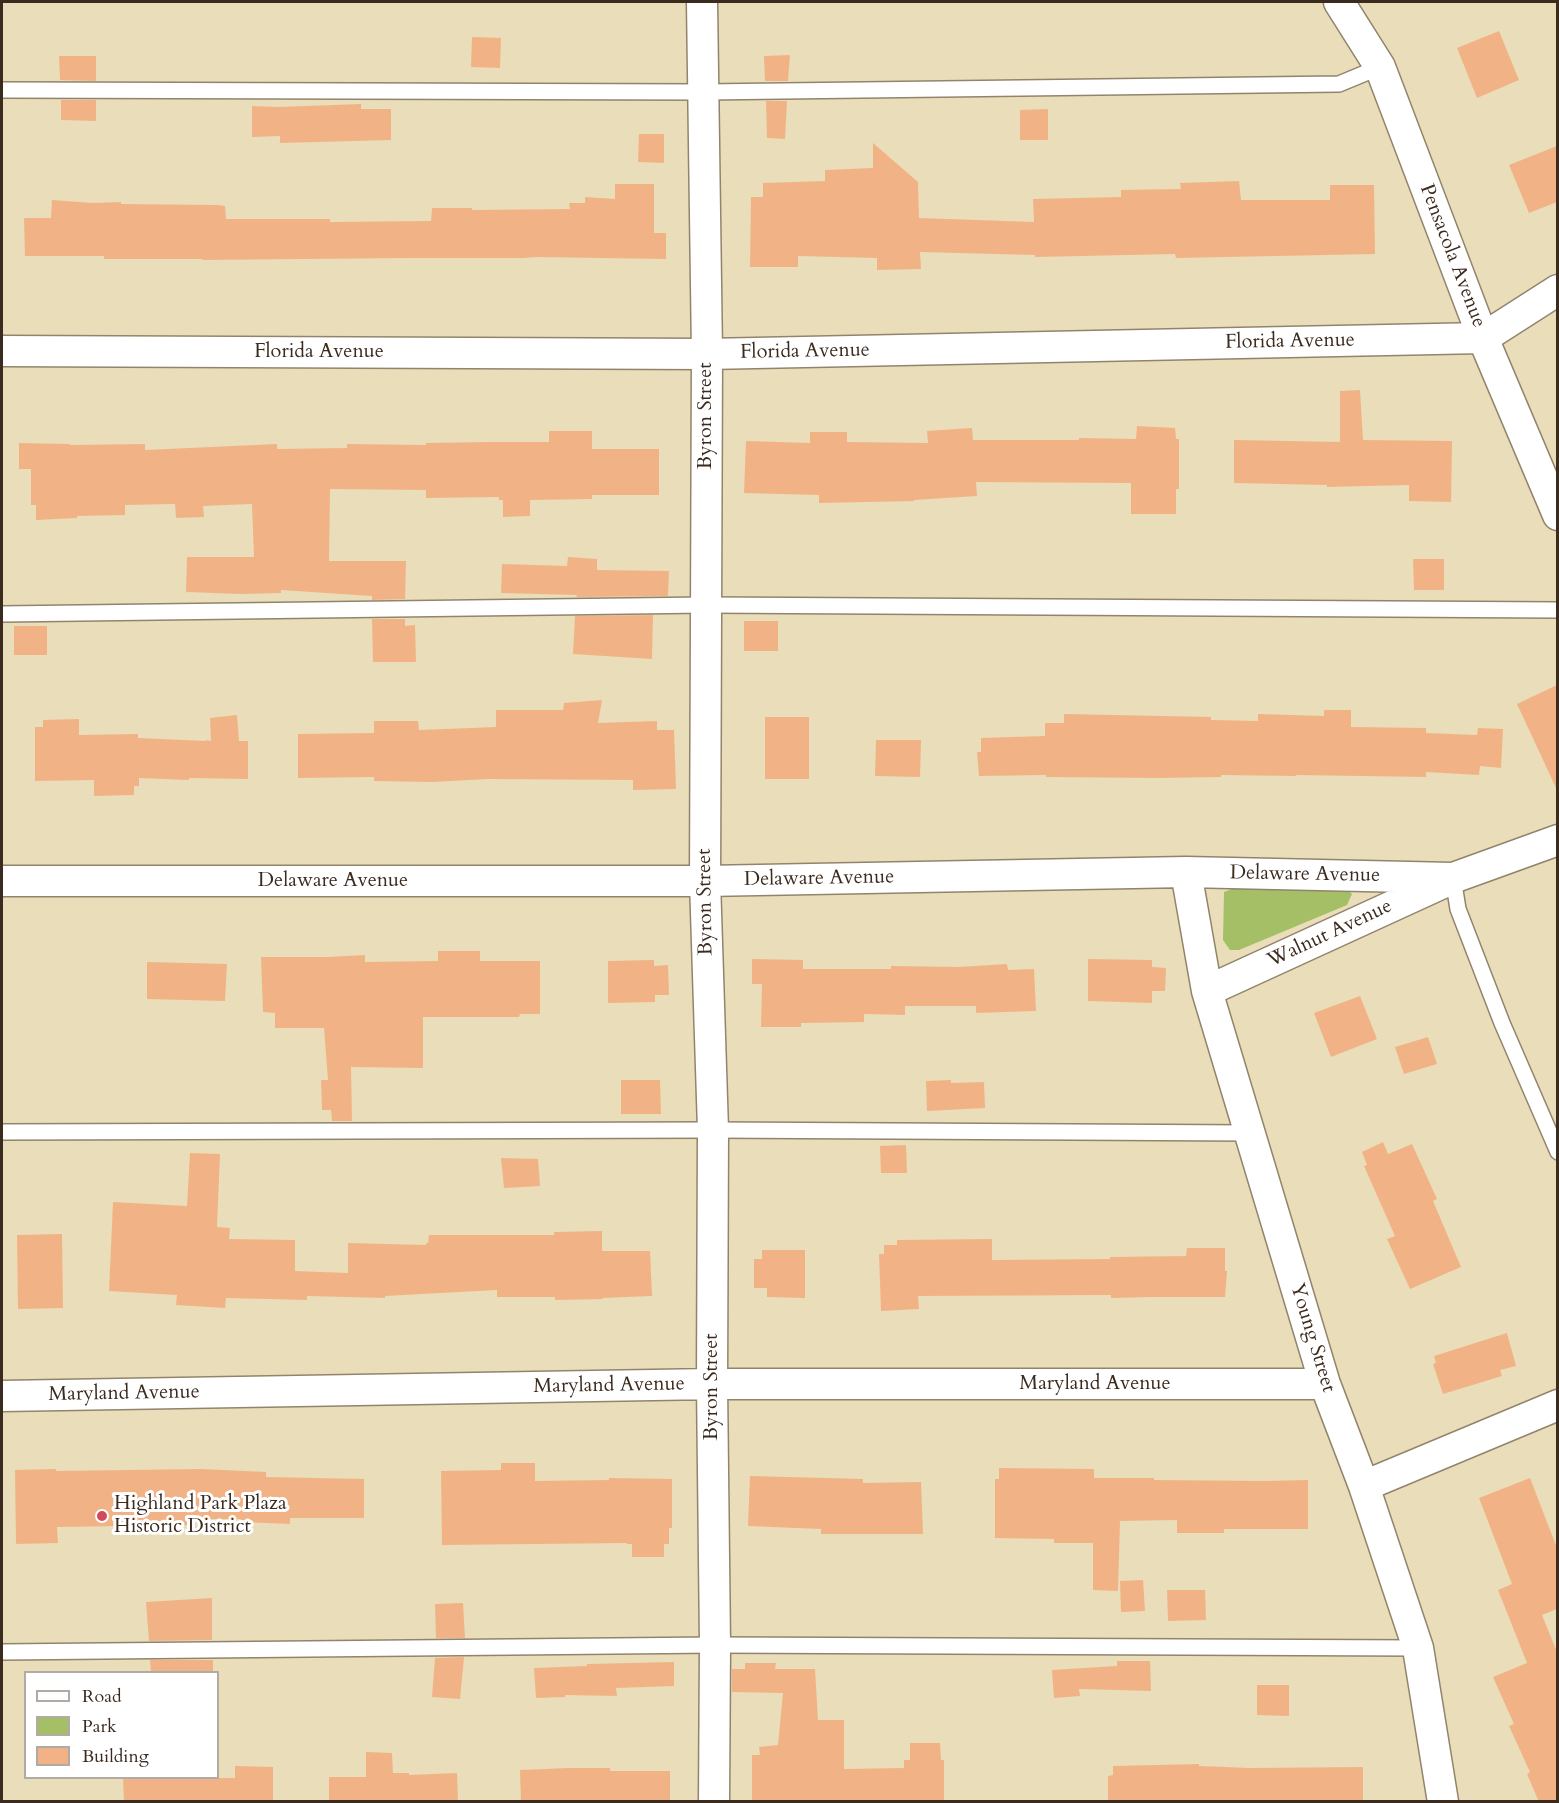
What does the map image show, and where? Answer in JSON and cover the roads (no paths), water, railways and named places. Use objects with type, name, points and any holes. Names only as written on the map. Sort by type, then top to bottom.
[{"type":"street","name":"Byron Street","points":[[702,2],[707,354],[705,881],[713,1130],[714,1802]]},
{"type":"street","name":"Pensacola Avenue","points":[[1339,2],[1380,67],[1483,338],[1557,515]]},
{"type":"street","points":[[1483,338],[1557,290]]},
{"type":"street","name":"Florida Avenue","points":[[2,351],[707,354],[1483,338]]},
{"type":"street","name":"Delaware Avenue","points":[[2,881],[705,881],[1185,872],[1453,878],[1557,840]]},
{"type":"street","name":"Young Street","points":[[1185,872],[1207,991],[1325,1384],[1364,1486],[1418,1648],[1443,1802]]},
{"type":"street","name":"Walnut Avenue","points":[[1207,991],[1453,878]]},
{"type":"street","name":"Maryland Avenue","points":[[2,1396],[712,1384],[1325,1384]]},
{"type":"street","points":[[1364,1486],[1557,1406]]},
{"type":"lane","points":[[2,90],[704,92],[1339,84],[1380,67]]},
{"type":"lane","points":[[2,614],[706,605],[1557,610]]},
{"type":"lane","points":[[1453,878],[1458,909],[1502,1023],[1557,1152]]},
{"type":"lane","points":[[2,1132],[713,1130],[1250,1133]]},
{"type":"lane","points":[[2,1652],[715,1645],[1418,1648]]},
{"type":"place","name":"Highland Park Plaza Historic District","points":[[102,1516]]}]
